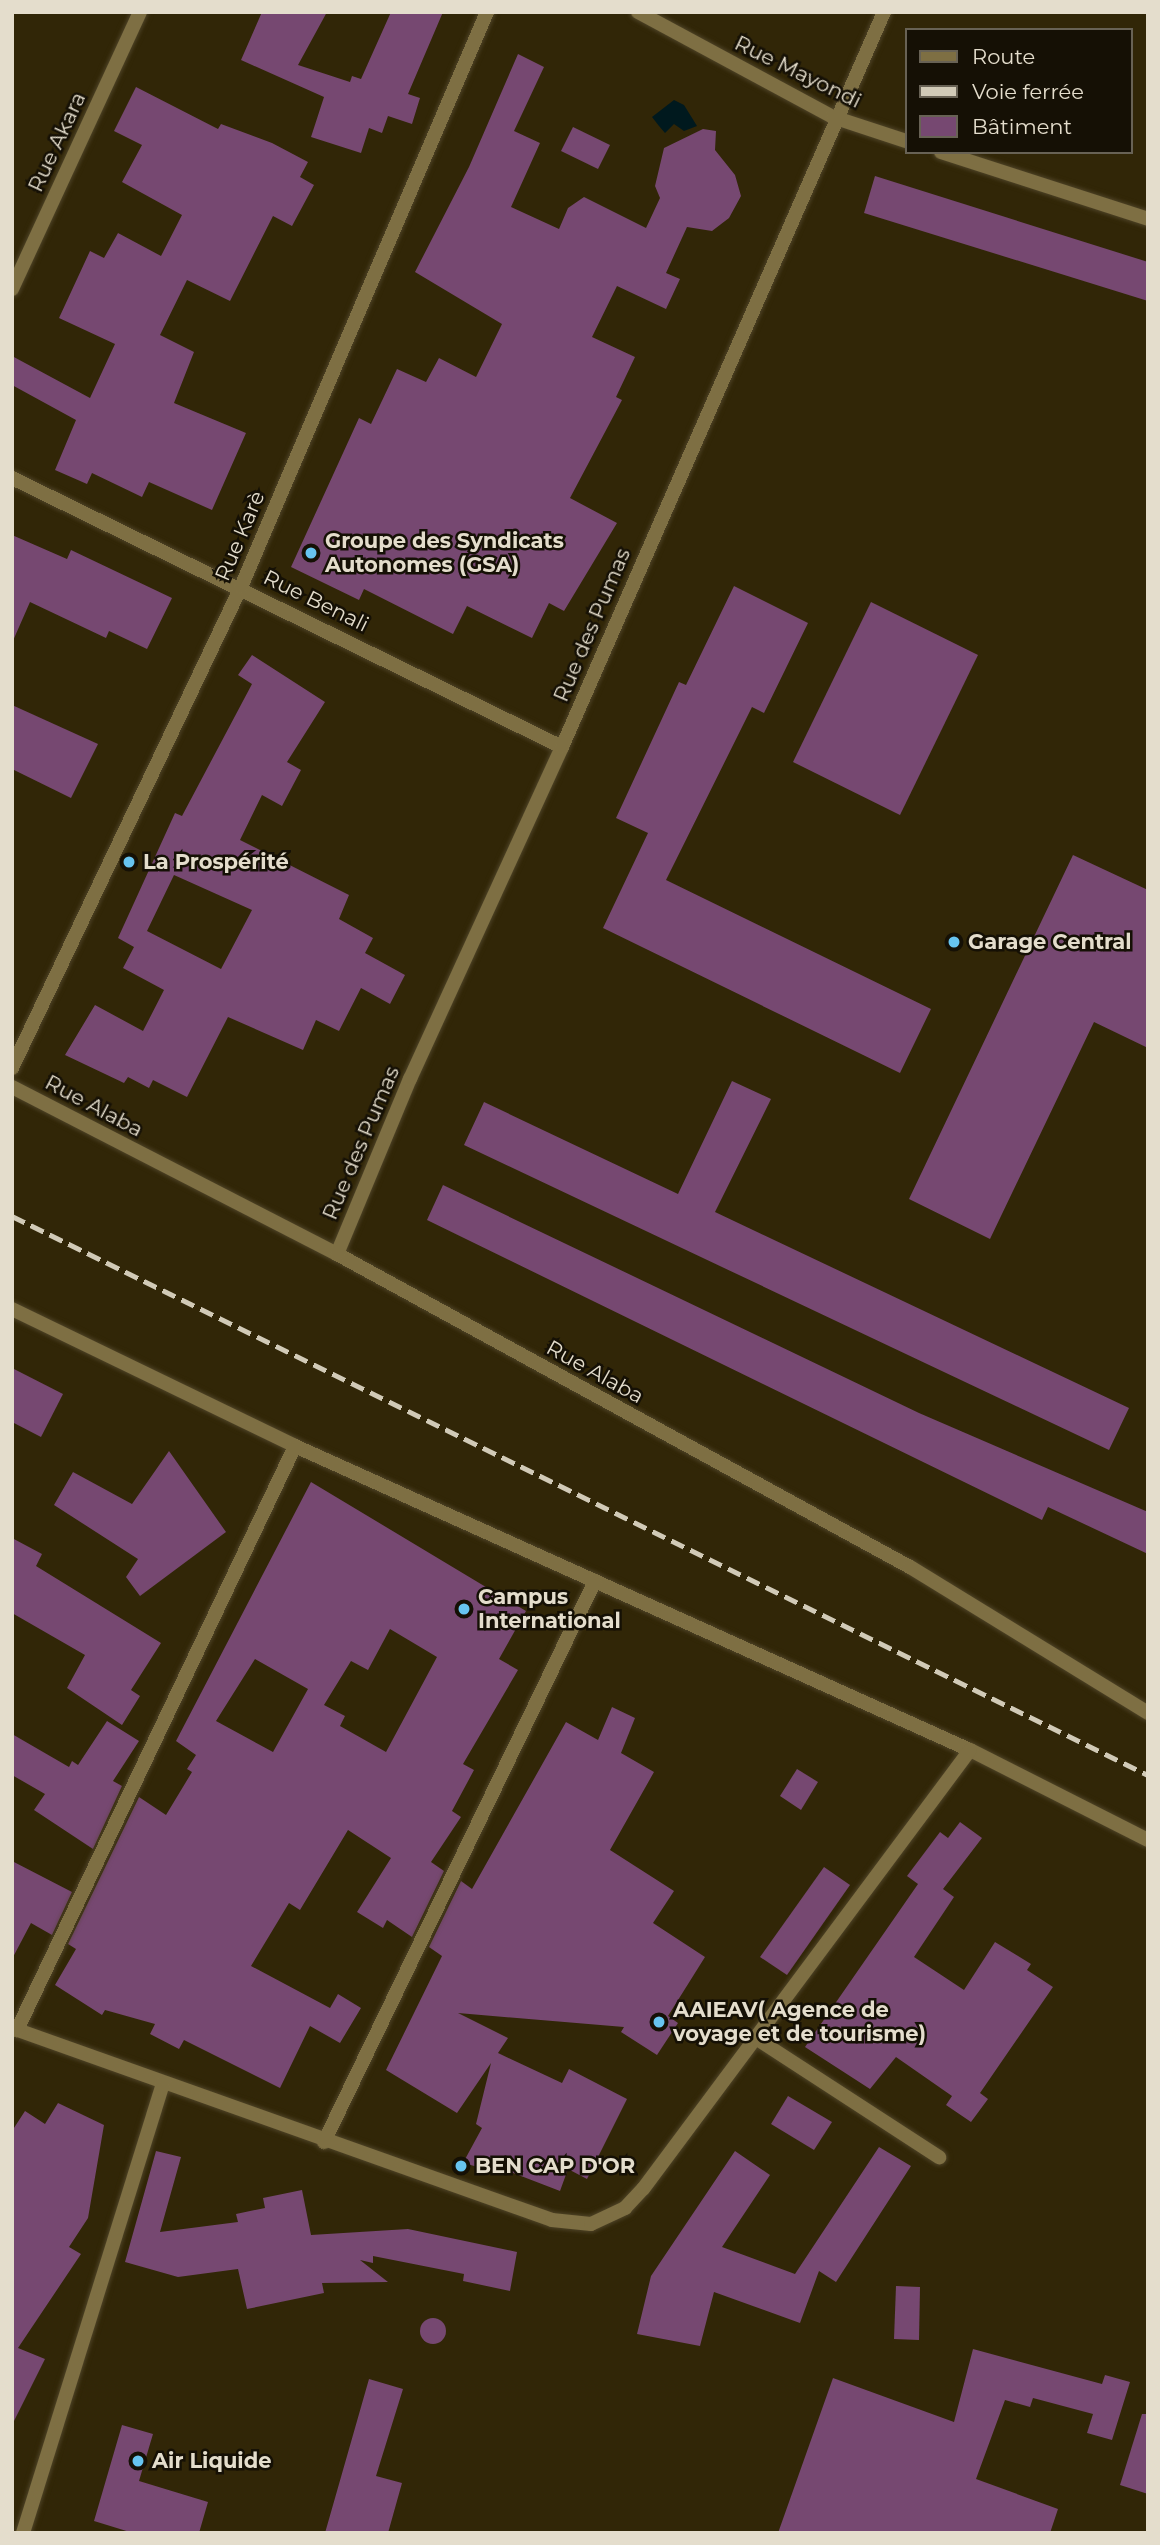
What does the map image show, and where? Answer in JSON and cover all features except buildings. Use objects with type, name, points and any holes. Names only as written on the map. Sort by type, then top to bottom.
[{"type":"street","name":"Rue Akara","points":[[12,289],[140,12]]},
{"type":"street","name":"Rue Karè","points":[[12,1068],[241,587],[487,12]]},
{"type":"street","name":"Rue Mayondi","points":[[638,12],[833,117],[904,140]]},
{"type":"street","name":"Rue des Pumas","points":[[337,1254],[410,1079],[562,747],[833,117],[884,12]]},
{"type":"street","points":[[947,154],[1148,219]]},
{"type":"street","name":"Rue Benali","points":[[12,478],[241,587],[562,747]]},
{"type":"street","name":"Rue Alaba","points":[[12,1087],[337,1254],[910,1567],[1148,1713]]},
{"type":"street","points":[[12,1308],[295,1446],[970,1750],[1148,1840]]},
{"type":"street","points":[[295,1446],[15,2029],[324,2142],[552,2220],[591,2224],[625,2208],[643,2189],[970,1750]]},
{"type":"street","points":[[324,2142],[595,1581]]},
{"type":"street","points":[[754,2037],[939,2157]]},
{"type":"street","points":[[23,2533],[163,2083]]},
{"type":"water","points":[[674,100],[684,105],[697,126],[684,131],[674,124],[665,133],[652,117]]},
{"type":"railway","points":[[12,1216],[1148,1775]]},
{"type":"place","name":"Groupe des Syndicats Autonomes (GSA)","points":[[311,553]]},
{"type":"place","name":"La Prospérité","points":[[129,862]]},
{"type":"place","name":"Garage Central","points":[[954,942]]},
{"type":"place","name":"Campus International","points":[[464,1609]]},
{"type":"place","name":"AAIEAV( Agence de voyage et de tourisme)","points":[[659,2022]]},
{"type":"place","name":"BEN CAP D'OR","points":[[461,2166]]},
{"type":"place","name":"Air Liquide","points":[[138,2461]]}]
